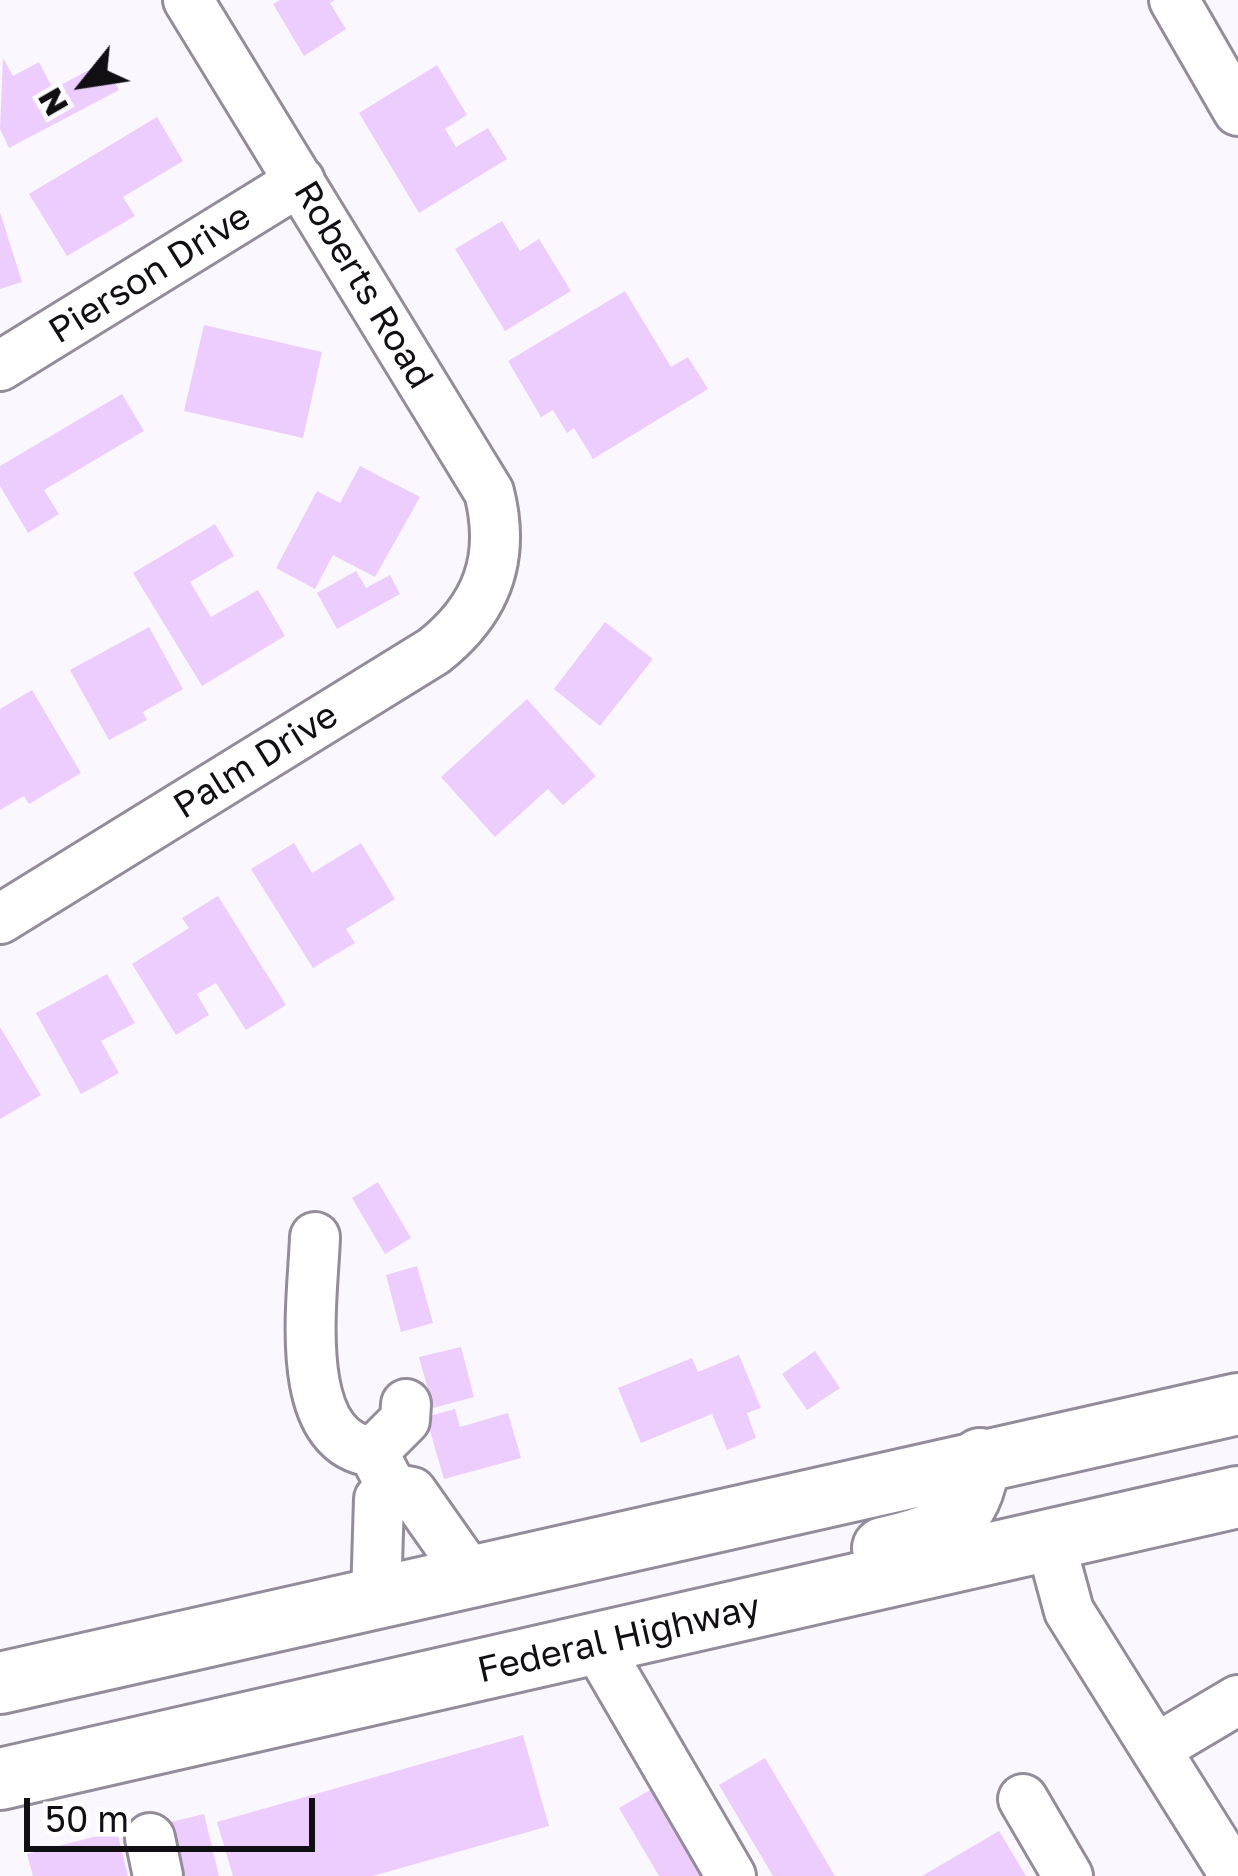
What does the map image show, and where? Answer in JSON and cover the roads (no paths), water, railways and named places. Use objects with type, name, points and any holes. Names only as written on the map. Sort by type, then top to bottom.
[{"type":"main road","points":[[0,1683],[1238,1404]]},
{"type":"main road","points":[[1050,1541],[1057,1506],[1076,1476],[1156,1421]]},
{"type":"main road","points":[[585,1647],[624,1610],[670,1594],[934,1533],[950,1525],[975,1497],[980,1460]]},
{"type":"main road","name":"Federal Highway","points":[[0,1779],[1238,1497]]},
{"type":"main road","points":[[0,1718],[468,1606],[513,1586],[542,1560]]},
{"type":"street","name":"Roberts Road","points":[[188,0],[489,492],[496,522],[490,582]]},
{"type":"street","points":[[1174,0],[1238,111]]},
{"type":"street","name":"Pierson Drive","points":[[0,366],[301,181]]},
{"type":"street","name":"Palm Drive","points":[[0,919],[434,652],[477,609],[490,582]]},
{"type":"street","points":[[315,1237],[313,1384],[336,1438],[412,1492],[470,1576]]},
{"type":"street","points":[[376,1598],[382,1470],[405,1420],[406,1404]]},
{"type":"street","points":[[1050,1541],[1069,1611],[1235,1876]]},
{"type":"street","points":[[585,1647],[731,1876]]},
{"type":"street","points":[[1156,1748],[1238,1700]]},
{"type":"street","points":[[1023,1799],[1068,1876]]}]
